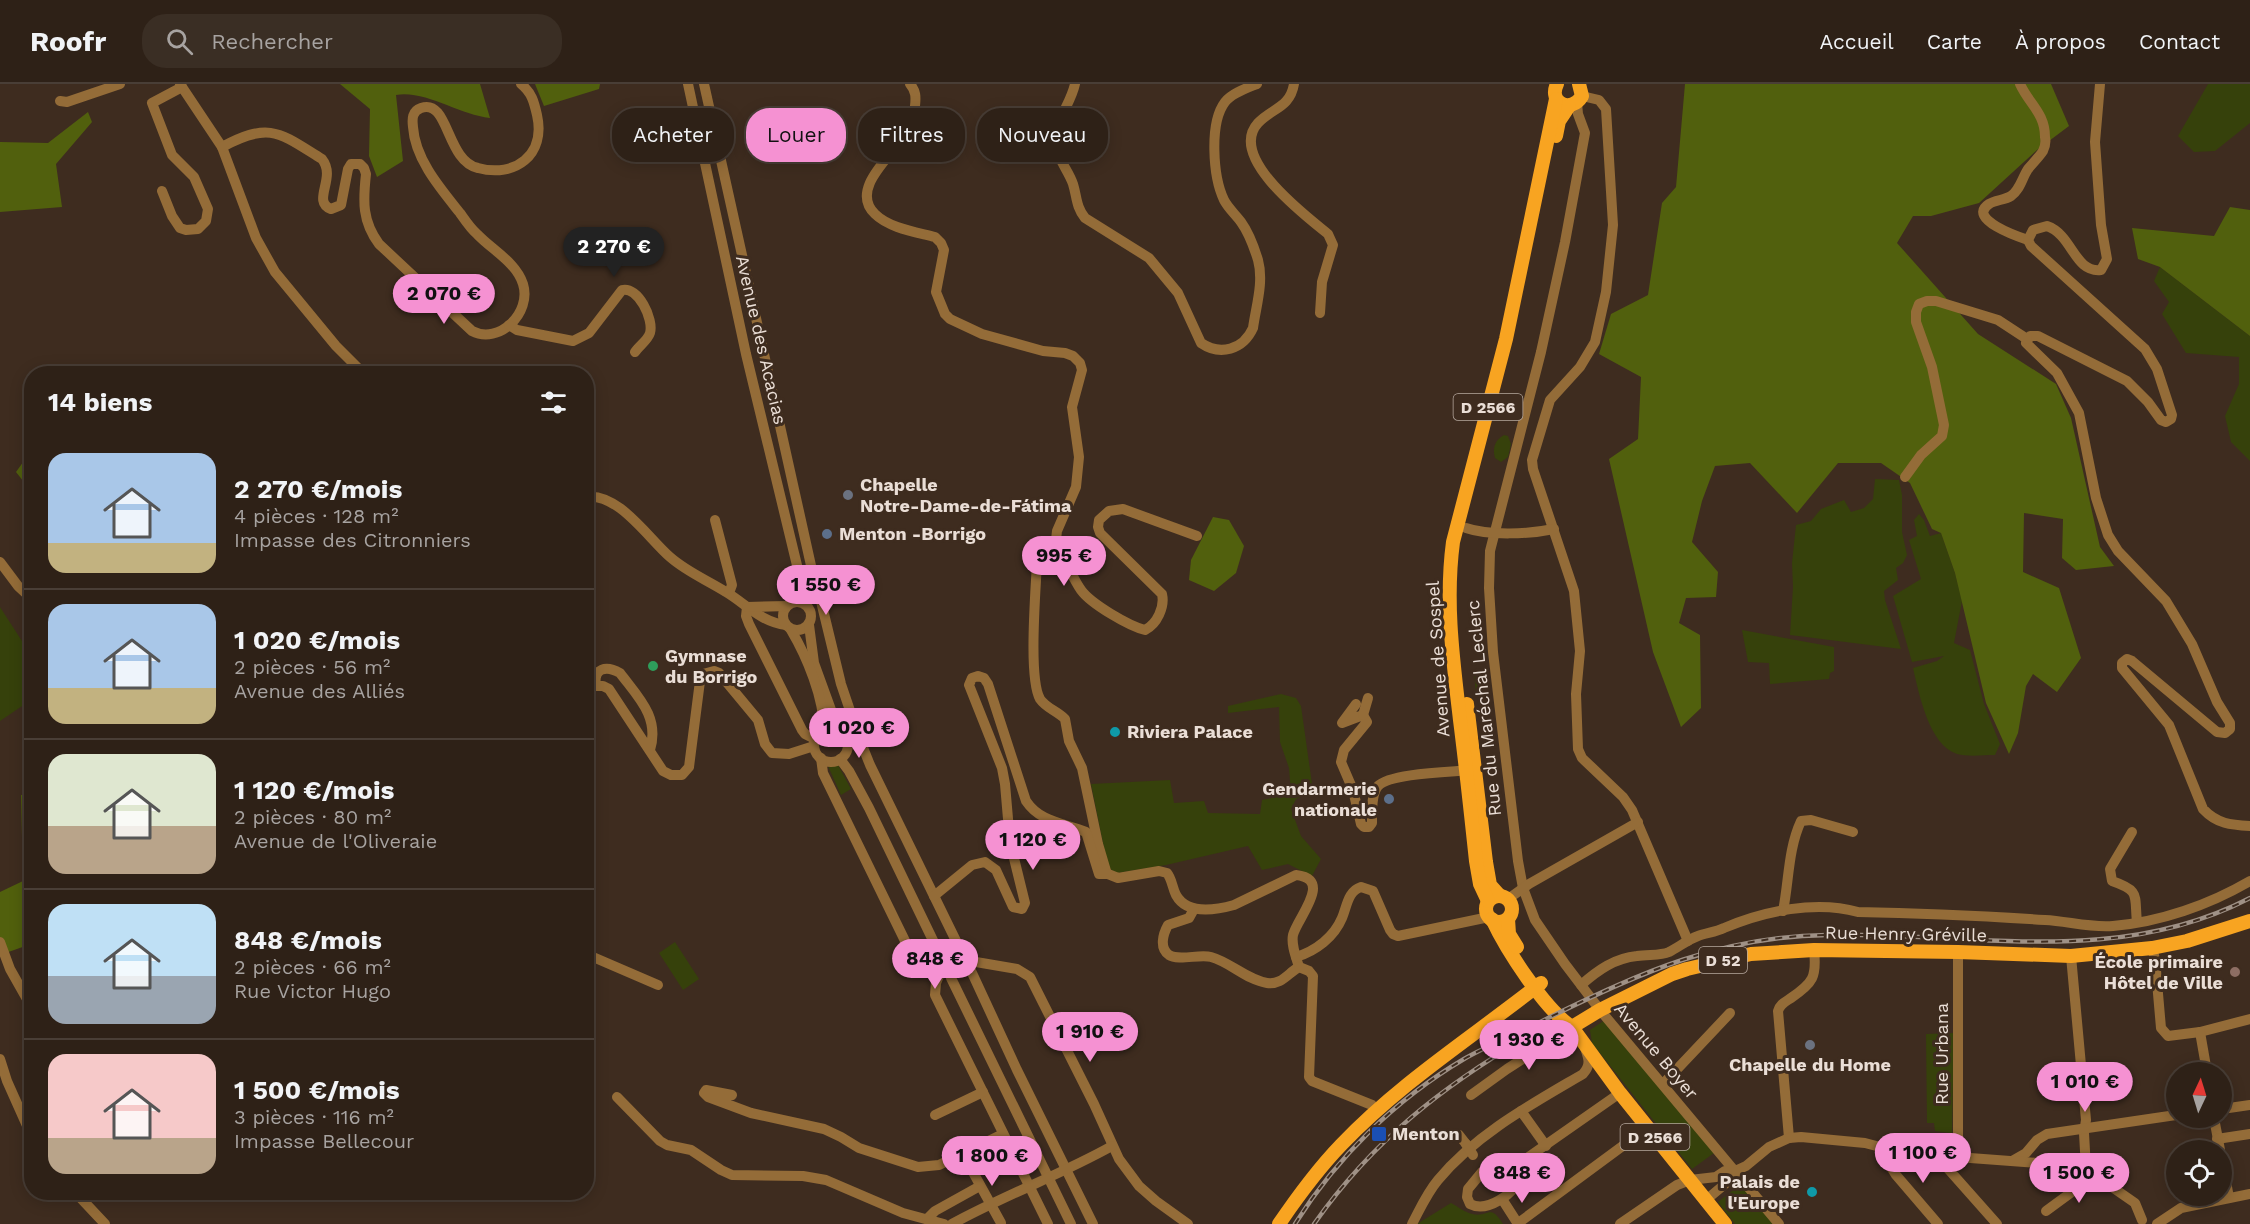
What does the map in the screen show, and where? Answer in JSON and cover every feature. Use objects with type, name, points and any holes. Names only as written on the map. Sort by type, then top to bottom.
[{"type":"main road","name":"Avenue de Sospel","points":[[1462,527],[1506,339],[1556,99],[1554,90],[1557,84]]},
{"type":"main road","name":"Avenue de Sospel","points":[[1498,898],[1485,896],[1477,874],[1471,770],[1454,674],[1449,572],[1512,354],[1559,121],[1579,94]]},
{"type":"main road","points":[[1556,99],[1561,105],[1579,94]]},
{"type":"main road","points":[[1498,898],[1512,911],[1508,919],[1500,922],[1490,918],[1486,909],[1498,898]]},
{"type":"main road","name":"D 2566","points":[[1490,918],[1511,955],[1571,1015],[1572,1027],[1620,1094],[1725,1224]]},
{"type":"main road","name":"D 2566","points":[[1508,919],[1509,934],[1539,985]]},
{"type":"main road","name":"Rue Henry Gréville","points":[[1572,1027],[1600,1010],[1687,969],[1758,953],[1814,950],[2071,956],[2152,948],[2187,941],[2250,921]]},
{"type":"main road","points":[[1279,1224],[1302,1190],[1341,1144],[1439,1059],[1539,985]]},
{"type":"street","points":[[60,101],[67,102],[120,84]]},
{"type":"street","points":[[222,147],[246,135],[258,132],[281,134],[322,159],[327,165],[329,172],[323,202],[331,209],[337,208],[342,201],[351,164],[360,164],[366,174],[365,215],[372,234],[379,244],[472,331],[489,335],[502,331],[509,325],[523,303],[522,284],[506,259],[476,234],[422,161],[415,144],[413,114],[419,108],[428,107],[439,112],[461,159],[468,165],[498,171],[512,168],[531,154],[539,139],[538,119],[532,96],[521,84]]},
{"type":"street","name":"Avenue des Acacias","points":[[688,84],[746,354],[802,586],[792,604],[783,613],[789,628]]},
{"type":"street","name":"Avenue des Acacias","points":[[704,84],[816,588],[841,684],[870,765],[959,947],[954,961]]},
{"type":"street","points":[[910,84],[916,94],[915,110],[906,134],[871,179],[867,190],[867,198],[873,213],[882,220],[935,237],[941,243],[944,258],[936,292],[950,320],[982,334],[1043,351],[1065,353],[1073,356],[1080,363],[1082,370],[1072,407],[1079,457],[1076,487],[1057,531],[1055,548]]},
{"type":"street","points":[[1075,84],[1059,122],[1056,146],[1073,184],[1076,204],[1085,218],[1149,258],[1178,293],[1201,343],[1216,350],[1233,349],[1242,343],[1253,328],[1261,276],[1258,261],[1242,224],[1223,196],[1215,159],[1216,125],[1220,109],[1227,99],[1257,84]]},
{"type":"street","points":[[1294,84],[1289,100],[1254,128],[1251,146],[1254,156],[1279,194],[1332,239],[1333,245],[1322,282],[1320,313]]},
{"type":"street","points":[[2020,84],[2041,114],[2046,139],[2044,149],[2028,170],[2018,189],[2010,197],[1990,203],[1985,208],[1986,219],[1992,225],[2028,240],[2031,246],[2071,284],[2145,349],[2157,369],[2172,416],[2171,420],[2166,422],[2161,420],[2148,402],[2127,381],[2038,336],[2030,336],[2027,339]]},
{"type":"street","points":[[2028,240],[2033,230],[2047,226],[2062,233],[2083,266],[2092,271],[2101,270],[2108,259],[2101,225],[2095,142],[2100,84]]},
{"type":"street","points":[[162,191],[172,216],[180,228],[192,231],[198,229],[206,220],[208,209],[198,183],[172,155],[152,103],[181,85],[222,147],[263,254],[274,272],[330,339],[356,366]]},
{"type":"street","points":[[1579,94],[1599,100],[1606,109],[1613,225],[1606,292],[1594,342],[1580,367],[1550,400],[1532,460],[1536,481],[1574,591],[1580,651],[1576,694],[1578,749],[1582,758],[1623,797],[1638,822],[1688,941]]},
{"type":"street","name":"Rue du Maréchal Leclerc","points":[[1523,888],[1504,754],[1492,644],[1490,551],[1541,352],[1565,242],[1585,133],[1578,114],[1579,94]]},
{"type":"street","points":[[509,325],[517,330],[573,341],[589,333],[622,290],[627,289],[639,299],[651,326],[650,335],[635,352]]},
{"type":"street","points":[[1905,477],[1921,455],[1942,436],[1944,425],[1932,367],[1916,322],[1919,304],[1936,301],[1998,320],[2027,339]]},
{"type":"street","points":[[2027,339],[2026,344],[2057,373],[2079,413],[2096,498],[2108,535],[2118,551],[2166,601],[2192,645],[2216,699],[2230,723],[2230,729],[2225,733],[2217,732],[2132,661],[2127,659],[2122,663],[2122,669],[2169,725],[2204,809],[2210,817],[2230,825],[2250,826]]},
{"type":"street","points":[[594,497],[601,497],[617,505],[670,558],[733,596],[755,615],[789,628],[803,630],[816,588]]},
{"type":"street","points":[[1055,548],[1061,552],[1082,591],[1090,600],[1135,628],[1145,630],[1152,627],[1162,607],[1162,594],[1100,533],[1099,520],[1109,511],[1123,509],[1197,536]]},
{"type":"street","points":[[715,520],[733,596]]},
{"type":"street","points":[[1462,527],[1493,533],[1554,529]]},
{"type":"street","points":[[1055,548],[1042,552],[1037,561],[1033,630],[1036,690],[1046,706],[1065,719],[1069,741],[1082,768],[1103,865],[1108,874]]},
{"type":"street","points":[[0,562],[24,592]]},
{"type":"street","points":[[747,607],[792,604],[827,625]]},
{"type":"street","points":[[747,607],[746,616],[749,624],[802,730],[815,743],[821,758],[823,773],[908,947],[922,969],[945,979],[956,974],[954,961]]},
{"type":"street","points":[[809,616],[814,663],[838,729],[848,743],[846,752],[840,759],[834,761],[821,758]]},
{"type":"street","points":[[650,750],[652,743],[650,714],[620,673],[613,669],[603,668],[597,671],[596,686],[609,689],[663,771],[677,776],[686,773],[691,758],[700,681],[703,674],[714,671],[719,673],[758,720],[765,744],[772,753],[789,754],[815,743],[824,730],[822,707],[800,645],[789,628]]},
{"type":"street","points":[[934,896],[972,865],[985,862],[996,870],[1012,907],[1022,909],[1026,903],[1010,842],[1002,768],[969,685],[972,678],[978,676],[984,678],[988,684],[1026,801],[1033,811],[1046,819],[1086,832],[1097,872],[1118,878],[1159,872],[1167,873],[1176,895],[1182,903],[1194,909],[1224,908],[1234,905],[1291,876],[1304,875],[1310,880],[1313,887],[1311,900],[1294,934],[1293,945],[1298,962],[1313,976],[1309,1077],[1312,1081],[1372,1105],[1378,1110]]},
{"type":"street","points":[[1368,698],[1363,715],[1367,722],[1344,750],[1341,762],[1353,790],[1361,824],[1364,827],[1369,827],[1372,823],[1376,789],[1385,781],[1471,770]]},
{"type":"street","points":[[1356,704],[1342,723],[1363,715]]},
{"type":"street","points":[[824,730],[838,729]]},
{"type":"street","points":[[848,743],[860,740]]},
{"type":"street","points":[[840,759],[849,771],[1017,1070],[1069,1169],[1093,1224]]},
{"type":"street","points":[[1783,911],[1791,850],[1794,835],[1801,821],[1811,820],[1852,832]]},
{"type":"street","points":[[1498,898],[1523,888],[1638,822]]},
{"type":"street","points":[[2132,832],[2110,869],[2110,876],[2112,881],[2129,886],[2134,892],[2138,922]]},
{"type":"street","points":[[1581,985],[1615,961],[1630,956],[1668,952],[1688,941],[1731,924],[1783,911],[1843,907],[1858,912],[2047,920],[2102,926],[2173,915],[2250,881]]},
{"type":"street","points":[[1194,909],[1190,918],[1168,925],[1164,932],[1164,946],[1168,954],[1173,957],[1202,955],[1214,957],[1267,983],[1284,980],[1298,962],[1314,951],[1330,935],[1341,920],[1351,894],[1361,887],[1373,891],[1390,930],[1398,936],[1490,918]]},
{"type":"street","name":"Avenue Boyer","points":[[1523,888],[1540,929],[1600,1010],[1779,1224]]},
{"type":"street","points":[[0,942],[10,969],[24,994]]},
{"type":"street","points":[[2152,948],[2163,1032],[2168,1036],[2200,1032],[2250,1019]]},
{"type":"street","points":[[1789,1138],[1778,1011],[1780,1006],[1811,983],[1815,972],[1814,950]]},
{"type":"street","name":"Rue Urbana","points":[[1958,952],[1958,1157]]},
{"type":"street","points":[[2071,956],[2085,1127],[2091,1172]]},
{"type":"street","points":[[594,957],[658,985]]},
{"type":"street","points":[[1048,1224],[935,994],[938,974],[936,966],[954,961],[976,962],[1017,969],[1030,977],[1119,1159],[1139,1186],[1156,1202],[1188,1224]]},
{"type":"street","points":[[951,978],[1071,1224]]},
{"type":"street","points":[[1662,1084],[1730,1013]]},
{"type":"street","points":[[1471,1095],[1572,1027]]},
{"type":"street","points":[[2200,1032],[2205,1062]]},
{"type":"street","points":[[1412,1224],[1437,1182],[1482,1138],[1586,1071],[1589,1061],[1581,1040]]},
{"type":"street","points":[[0,1059],[24,1119]]},
{"type":"street","points":[[732,1095],[706,1090],[704,1093],[708,1097],[750,1113],[824,1129],[859,1148],[918,1167],[939,1165],[1003,1134]]},
{"type":"street","points":[[935,1115],[983,1092]]},
{"type":"street","points":[[1527,1158],[1515,1187],[1502,1198],[1481,1207],[1470,1204],[1467,1197],[1468,1189],[1482,1172],[1498,1164],[1527,1158],[1620,1094]]},
{"type":"street","points":[[617,1097],[660,1141],[667,1145],[691,1150],[732,1175],[803,1176],[826,1180],[903,1213],[944,1224]]},
{"type":"street","points":[[2232,1107],[2250,1105]]},
{"type":"street","points":[[1521,1111],[1546,1146]]},
{"type":"street","points":[[2012,1161],[2029,1150],[2042,1136],[2085,1127],[2166,1116]]},
{"type":"street","points":[[1502,1198],[1517,1224],[1647,1128]]},
{"type":"street","points":[[2232,1140],[2250,1134]]},
{"type":"street","points":[[1620,1224],[1677,1185],[1690,1180],[1716,1178],[1725,1171],[1735,1171],[1746,1166],[1769,1146],[1789,1138],[1801,1137],[1854,1142],[1891,1150],[1941,1156],[2067,1164],[2091,1172],[2135,1203],[2139,1222],[2147,1219],[2156,1224],[2176,1210],[2194,1206]]},
{"type":"street","points":[[1462,1139],[1482,1172]]},
{"type":"street","points":[[952,1224],[990,1204],[1069,1169],[1112,1146]]},
{"type":"street","points":[[1891,1150],[1892,1167],[1896,1175],[1938,1224]]},
{"type":"street","points":[[2029,1150],[2033,1162]]},
{"type":"street","points":[[963,1154],[1000,1223]]},
{"type":"street","points":[[1941,1156],[1942,1162],[1997,1224]]},
{"type":"street","points":[[1511,1163],[1519,1171],[1520,1178]]},
{"type":"street","points":[[1706,1200],[1731,1179],[1735,1171]]},
{"type":"street","points":[[2046,1211],[2091,1172]]},
{"type":"street","points":[[927,1219],[935,1211],[980,1186]]},
{"type":"street","points":[[2232,1197],[2250,1194]]},
{"type":"street","points":[[82,1200],[105,1224]]},
{"type":"green space","points":[[340,84],[480,84],[490,118],[419,96],[396,95],[403,161],[377,177],[369,156],[370,109]]},
{"type":"green space","points":[[535,84],[600,84],[599,89],[544,106]]},
{"type":"green space","points":[[1685,84],[2051,84],[2069,126],[2037,150],[1979,203],[1931,216],[1913,216],[1897,243],[1978,334],[2056,384],[2071,418],[2100,547],[2114,566],[2076,570],[2062,558],[2063,519],[2024,513],[2023,572],[2059,588],[2081,658],[2057,692],[2033,674],[2026,686],[2018,733],[2009,754],[1986,703],[1955,573],[1941,533],[1932,529],[1910,483],[1881,463],[1838,463],[1797,513],[1750,463],[1715,466],[1702,501],[1692,542],[1718,572],[1716,597],[1686,598],[1679,623],[1700,635],[1701,708],[1681,727],[1653,652],[1609,459],[1638,439],[1641,377],[1599,354],[1611,314],[1648,295],[1662,203],[1676,187]]},
{"type":"green space","points":[[2208,84],[2250,84],[2250,123],[2215,151],[2194,152],[2178,136]]},
{"type":"green space","points":[[88,112],[92,122],[56,164],[62,207],[0,212],[0,142],[48,143]]},
{"type":"green space","points":[[2230,207],[2250,210],[2250,336],[2160,267],[2138,259],[2132,228],[2214,236]]},
{"type":"green space","points":[[2160,267],[2250,336],[2250,461],[2231,442],[2225,416],[2239,384],[2239,357],[2186,353],[2162,314],[2169,302],[2154,281]]},
{"type":"green space","points":[[1504,435],[1508,436],[1511,444],[1508,457],[1501,462],[1495,458],[1494,448],[1498,439]]},
{"type":"green space","points":[[24,461],[24,482],[16,472]]},
{"type":"green space","points":[[1875,479],[1899,480],[1902,495],[1902,532],[1907,555],[1903,563],[1896,568],[1898,580],[1884,591],[1901,649],[1790,635],[1792,563],[1796,525],[1811,521],[1821,509],[1844,500],[1851,512],[1864,508],[1873,499]]},
{"type":"green space","points":[[1919,514],[1930,536],[1941,533],[1955,573],[1962,601],[1954,643],[1970,650],[1984,704],[2000,744],[1995,755],[1961,755],[1947,749],[1932,730],[1922,704],[1913,668],[1937,661],[1944,656],[1912,662],[1893,596],[1921,579],[1909,540],[1917,536],[1914,520]]},
{"type":"green space","points":[[1213,517],[1229,520],[1244,546],[1236,573],[1214,591],[1189,580],[1191,560]]},
{"type":"green space","points":[[0,607],[24,644],[24,705],[0,721]]},
{"type":"green space","points":[[1742,630],[1834,647],[1834,671],[1830,673],[1829,679],[1770,684],[1769,663],[1748,662]]},
{"type":"green space","points":[[1476,669],[1484,671],[1486,692],[1484,694],[1476,693],[1474,672]]},
{"type":"green space","points":[[1281,694],[1296,698],[1301,706],[1313,791],[1296,799],[1291,809],[1301,836],[1321,859],[1312,876],[1288,864],[1262,870],[1248,846],[1166,865],[1117,873],[1108,868],[1091,784],[1170,780],[1174,803],[1204,801],[1208,813],[1260,814],[1262,800],[1291,794],[1289,768],[1280,742],[1279,707],[1228,713],[1228,706]]},
{"type":"green space","points":[[838,765],[851,789],[841,795],[828,766]]},
{"type":"green space","points":[[21,795],[24,795],[24,946],[0,955],[0,892],[23,881]]},
{"type":"green space","points":[[675,942],[699,979],[683,990],[659,953]]},
{"type":"green space","points":[[1605,1020],[1714,1153],[1692,1169],[1592,1043],[1590,1030]]},
{"type":"green space","points":[[1954,1033],[1952,1133],[1935,1131],[1934,1123],[1927,1123],[1926,1034]]},
{"type":"green space","points":[[1741,1184],[1774,1224],[1735,1224],[1718,1202]]},
{"type":"green space","points":[[1451,1203],[1475,1215],[1491,1212],[1503,1224],[1417,1224]]},
{"type":"railway","points":[[1295,1224],[1330,1176],[1370,1131],[1415,1092],[1439,1075],[1475,1053],[1617,985],[1684,960],[1752,942],[1827,935],[2042,942],[2095,940],[2147,933],[2199,920],[2250,898]]},
{"type":"railway","points":[[1314,1224],[1361,1166],[1412,1117],[1469,1073],[1532,1034]]},
{"type":"place","name":"Chapelle Notre-Dame-de-Fátima","points":[[848,495]]},
{"type":"place","name":"Menton -Borrigo","points":[[827,534]]},
{"type":"place","name":"Gymnase du Borrigo","points":[[653,666]]},
{"type":"place","name":"Riviera Palace","points":[[1115,732]]},
{"type":"place","name":"Gendarmerie nationale","points":[[1389,799]]},
{"type":"place","name":"École primaire Hôtel de Ville","points":[[2235,972]]},
{"type":"place","name":"Chapelle du Home","points":[[1810,1045]]},
{"type":"place","name":"Menton","points":[[1379,1134]]},
{"type":"place","name":"Palais de l'Europe","points":[[1812,1192]]}]
